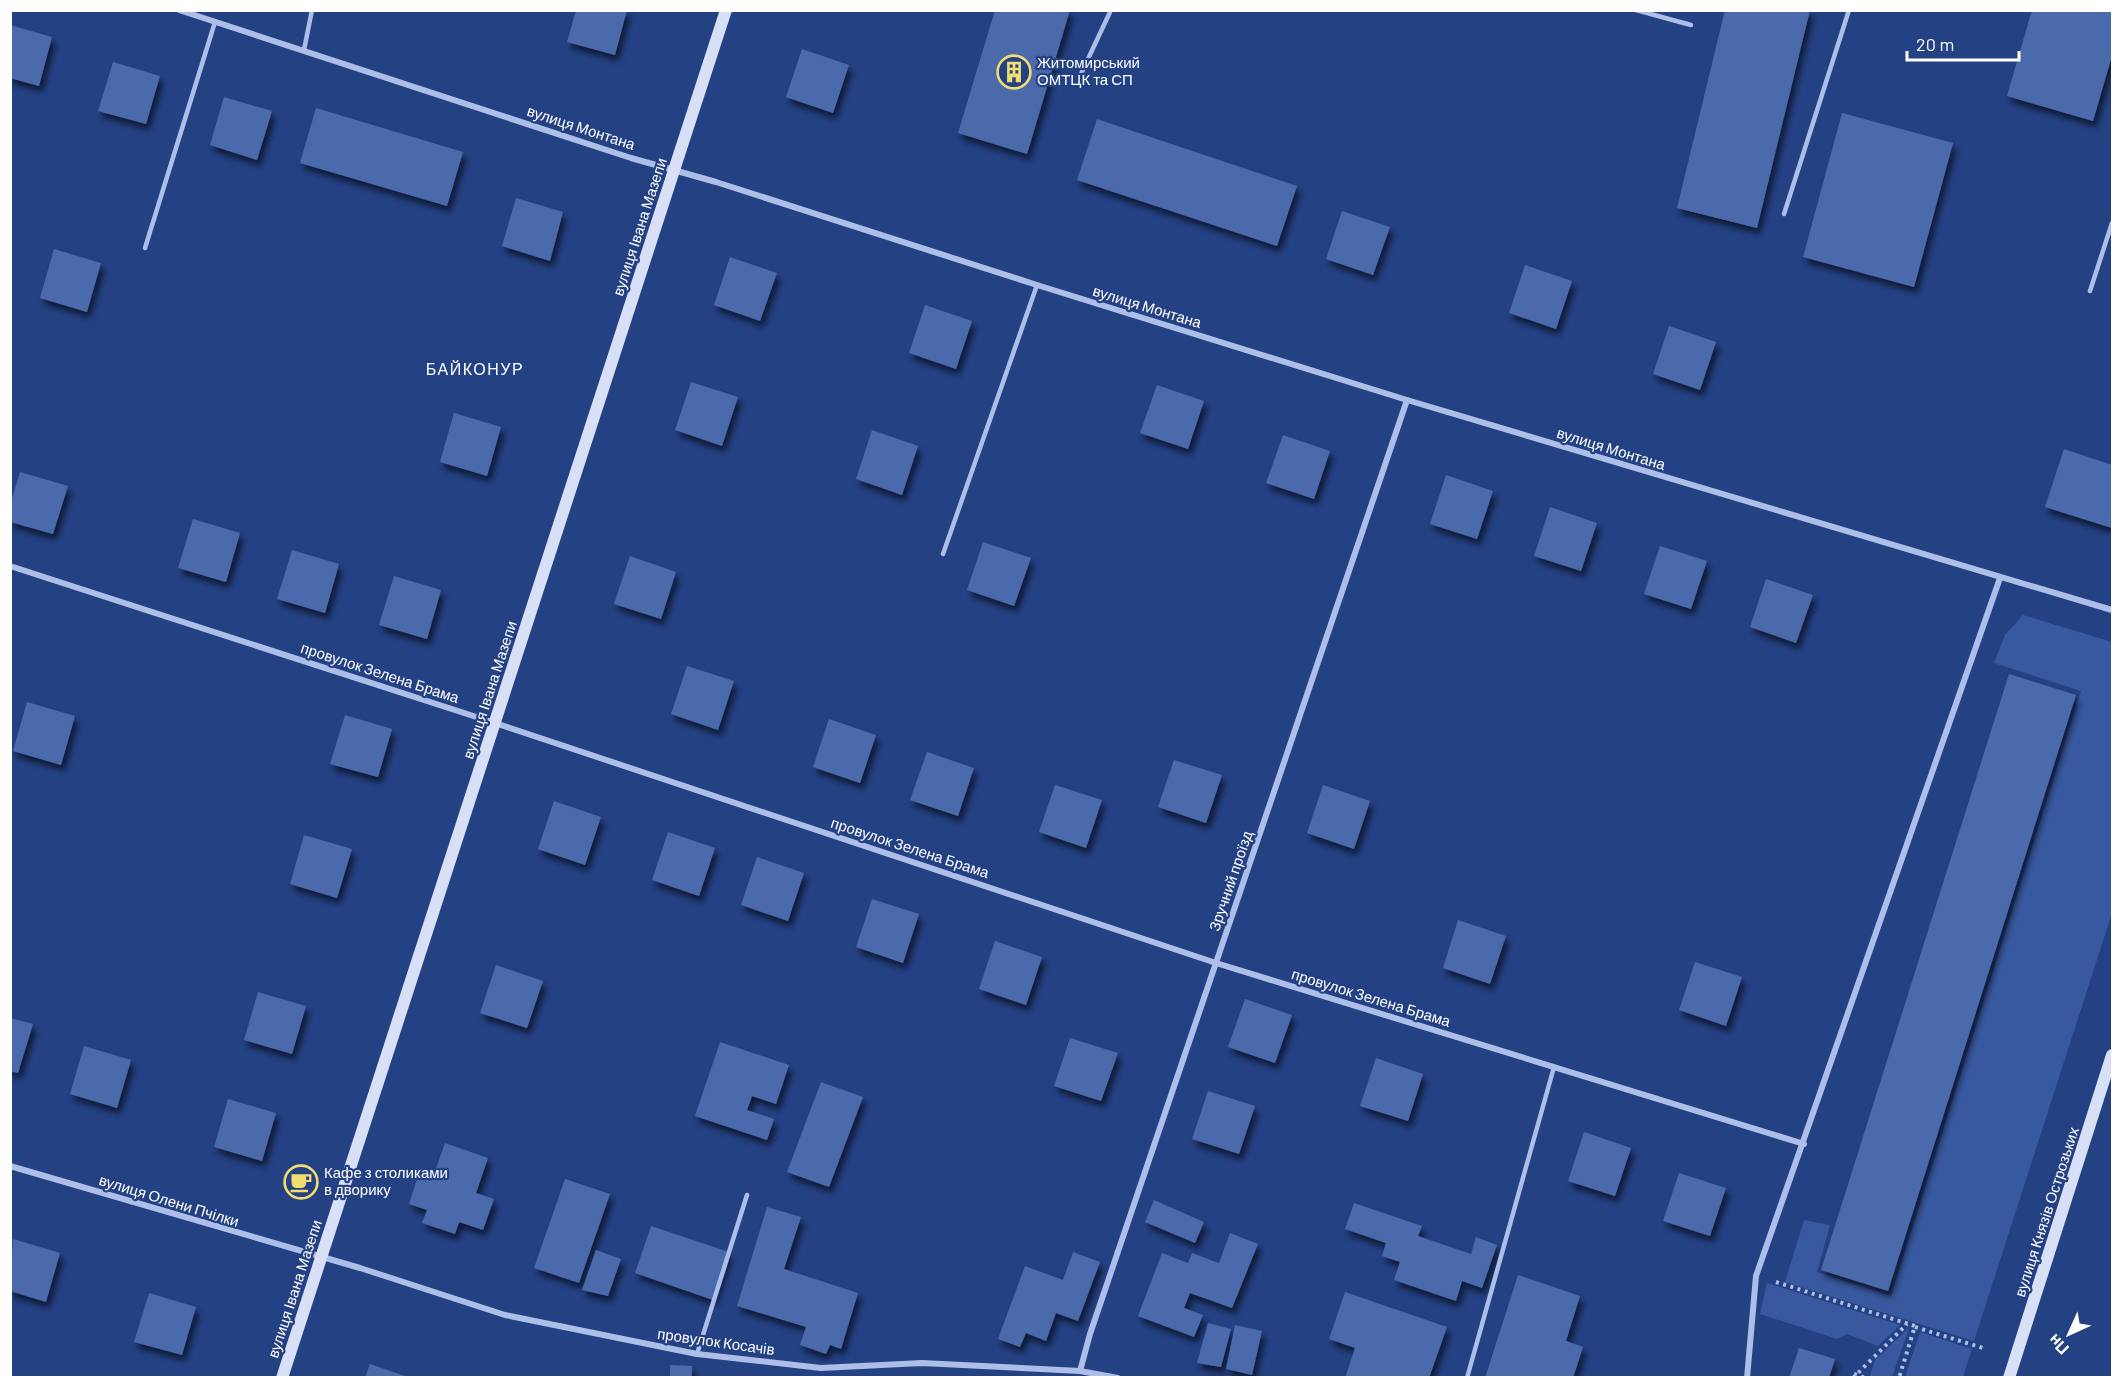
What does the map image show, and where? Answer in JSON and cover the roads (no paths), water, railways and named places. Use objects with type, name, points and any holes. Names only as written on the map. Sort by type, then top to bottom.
[{"type":"main road","name":"вулиця Івана Мазепи","points":[[282,1377],[726,10]]},
{"type":"main road","name":"вулиця Князів Острозьких","points":[[2009,1377],[2112,1055]]},
{"type":"street","name":"вулиця Монтана","points":[[179,10],[674,170],[1407,400],[2112,610]]},
{"type":"street","name":"Зручний проїзд","points":[[1080,1371],[1090,1334],[1407,400]]},
{"type":"street","name":"провулок Зелена Брама","points":[[10,566],[495,723],[1216,963],[1804,1144]]},
{"type":"street","points":[[1747,1377],[1756,1276],[2000,578]]},
{"type":"street","name":"вулиця Олени Пчілки","points":[[10,1166],[322,1258]]},
{"type":"street","name":"провулок Косачів","points":[[322,1258],[505,1315],[697,1354],[821,1368],[922,1363],[1080,1371],[1118,1377]]},
{"type":"lane","points":[[304,50],[312,10]]},
{"type":"lane","points":[[1080,76],[1111,10]]},
{"type":"lane","points":[[1636,10],[1691,25]]},
{"type":"lane","points":[[1784,214],[1849,10]]},
{"type":"lane","points":[[145,248],[214,22]]},
{"type":"lane","points":[[2090,291],[2112,223]]},
{"type":"lane","points":[[943,554],[1037,285]]},
{"type":"lane","points":[[1467,1377],[1554,1067]]},
{"type":"lane","points":[[697,1354],[747,1195]]},
{"type":"place","name":"Житомирський ОМТЦК та СП","points":[[1014,72]]},
{"type":"place","name":"Кафе з столиками в дворику","points":[[301,1182]]},
{"type":"district","name":"БАЙКОНУР","points":[[475,369]]}]
